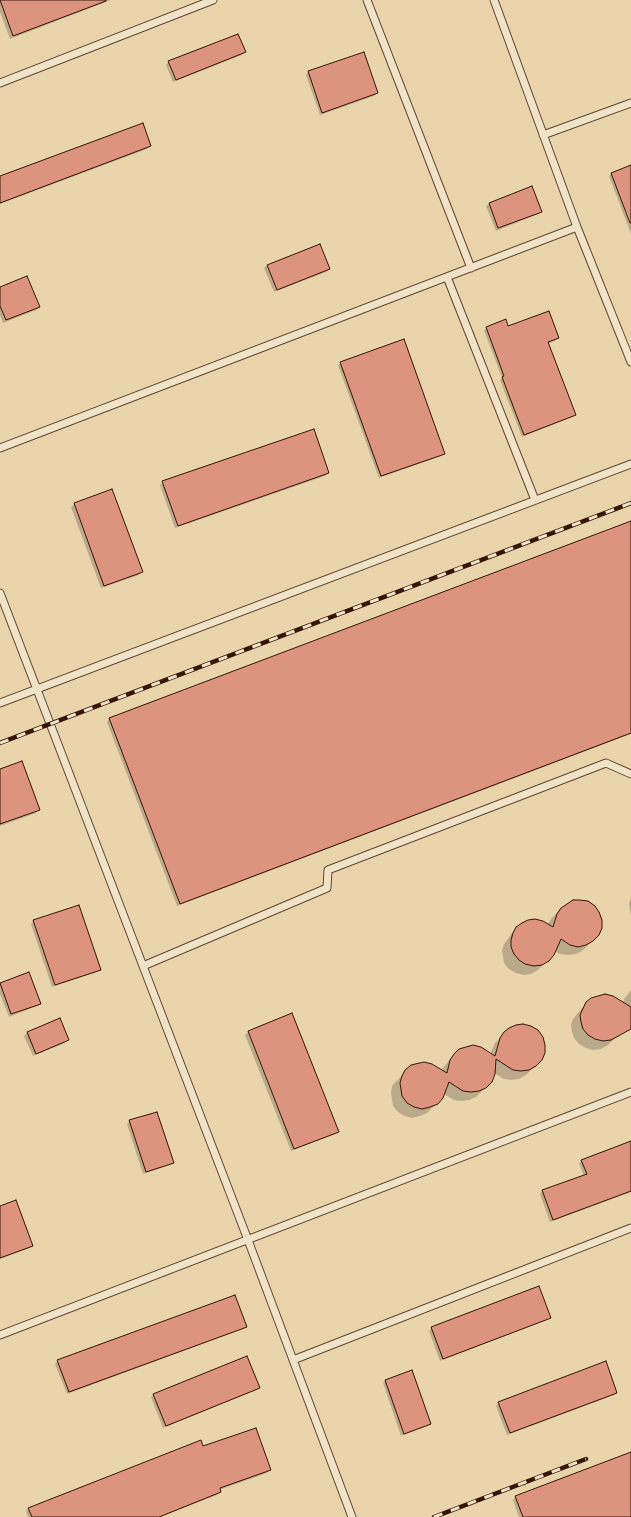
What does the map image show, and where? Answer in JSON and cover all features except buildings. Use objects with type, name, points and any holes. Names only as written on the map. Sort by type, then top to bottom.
[{"type":"lane","points":[[0,83],[214,0]]},
{"type":"lane","points":[[367,0],[471,268]]},
{"type":"lane","points":[[494,0],[577,227],[631,362]]},
{"type":"lane","points":[[543,135],[631,103]]},
{"type":"lane","points":[[0,448],[577,227]]},
{"type":"lane","points":[[447,277],[535,500]]},
{"type":"lane","points":[[0,703],[631,464]]},
{"type":"lane","points":[[0,593],[248,1240],[352,1517]]},
{"type":"lane","points":[[143,966],[327,888],[328,870],[606,763],[631,774]]},
{"type":"lane","points":[[0,1335],[631,1092]]},
{"type":"lane","points":[[293,1360],[631,1228]]},
{"type":"railway","points":[[0,743],[631,503]]},
{"type":"railway","points":[[434,1517],[586,1459]]}]
